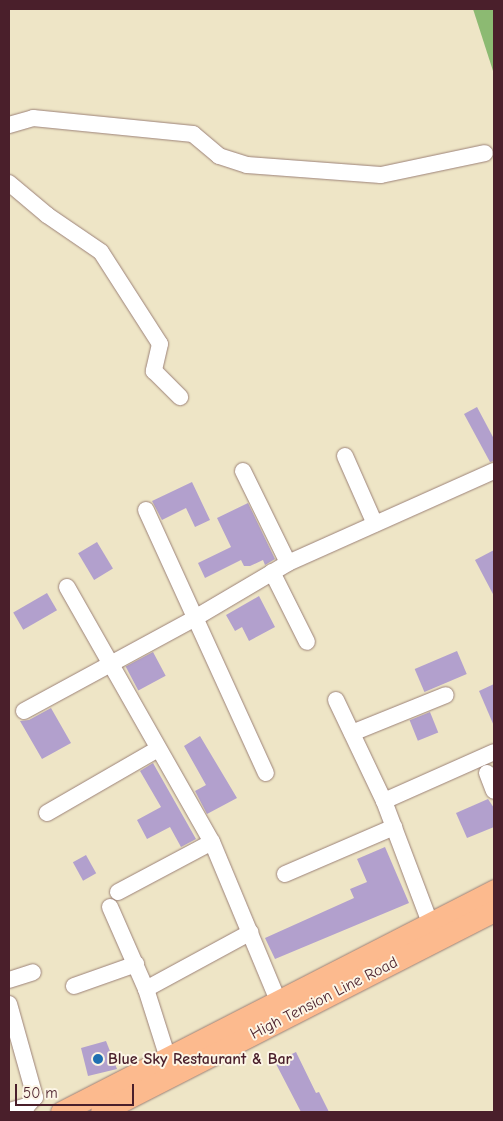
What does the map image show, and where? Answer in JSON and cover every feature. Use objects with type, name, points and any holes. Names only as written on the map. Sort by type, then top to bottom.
[{"type":"main road","points":[[434,932],[494,890]]},
{"type":"main road","name":"High Tension Line Road","points":[[101,1112],[170,1066],[282,1009],[434,932],[494,912]]},
{"type":"main road","points":[[61,1112],[170,1066]]},
{"type":"street","points":[[9,125],[33,118],[193,134],[219,156],[247,165],[381,175],[485,153]]},
{"type":"street","points":[[9,183],[47,215],[101,252],[160,344],[154,371],[180,397]]},
{"type":"street","points":[[345,456],[375,524]]},
{"type":"street","points":[[243,471],[288,563]]},
{"type":"street","points":[[24,711],[195,618],[288,563],[494,471]]},
{"type":"street","points":[[146,510],[266,772]]},
{"type":"street","points":[[272,572],[307,642]]},
{"type":"street","points":[[67,587],[212,842],[252,932],[282,1009]]},
{"type":"street","points":[[352,733],[446,695]]},
{"type":"street","points":[[336,700],[384,801],[434,932]]},
{"type":"street","points":[[48,812],[158,748]]},
{"type":"street","points":[[384,801],[494,752]]},
{"type":"street","points":[[487,773],[494,791]]},
{"type":"street","points":[[285,874],[394,827]]},
{"type":"street","points":[[118,892],[212,842]]},
{"type":"street","points":[[110,907],[146,989],[170,1066]]},
{"type":"street","points":[[146,989],[252,932]]},
{"type":"street","points":[[74,986],[136,964]]},
{"type":"street","points":[[9,980],[33,972]]},
{"type":"street","points":[[9,1004],[35,1097],[27,1106],[9,1112]]},
{"type":"green space","points":[[473,9],[494,9],[494,74]]},
{"type":"building","points":[[477,407],[494,439],[494,461],[490,462],[464,414]]},
{"type":"building","points":[[192,482],[210,520],[195,527],[186,508],[162,520],[152,501]]},
{"type":"building","points":[[248,503],[275,559],[265,565],[263,560],[250,566],[244,566],[241,560],[205,578],[198,563],[231,547],[217,518]]},
{"type":"building","points":[[97,542],[113,569],[94,580],[78,553]]},
{"type":"building","points":[[494,550],[494,596],[475,560]]},
{"type":"building","points":[[47,593],[57,610],[23,630],[13,612]]},
{"type":"building","points":[[259,596],[275,627],[249,641],[242,627],[235,631],[226,615]]},
{"type":"building","points":[[457,651],[467,674],[424,692],[415,669]]},
{"type":"building","points":[[153,652],[166,676],[138,690],[126,667]]},
{"type":"building","points":[[494,684],[494,726],[479,691]]},
{"type":"building","points":[[51,708],[71,743],[42,759],[20,721],[29,720]]},
{"type":"building","points":[[430,712],[438,732],[418,741],[410,720]]},
{"type":"building","points":[[200,736],[237,798],[207,814],[195,791],[206,785],[184,746]]},
{"type":"building","points":[[153,763],[196,839],[181,847],[170,827],[147,839],[137,820],[161,807],[140,771]]},
{"type":"building","points":[[488,799],[494,808],[494,827],[467,838],[456,813]]},
{"type":"building","points":[[385,847],[409,903],[275,959],[265,938],[354,898],[350,889],[367,882],[357,859]]},
{"type":"building","points":[[86,855],[96,873],[83,881],[73,862]]},
{"type":"building","name":"Blue Sky Restaurant & Bar","points":[[106,1041],[117,1069],[88,1076],[81,1048]]},
{"type":"building","points":[[296,1052],[316,1093],[319,1092],[329,1112],[301,1112],[275,1062]]},
{"type":"place","name":"Blue Sky Restaurant & Bar","points":[[98,1059]]}]
